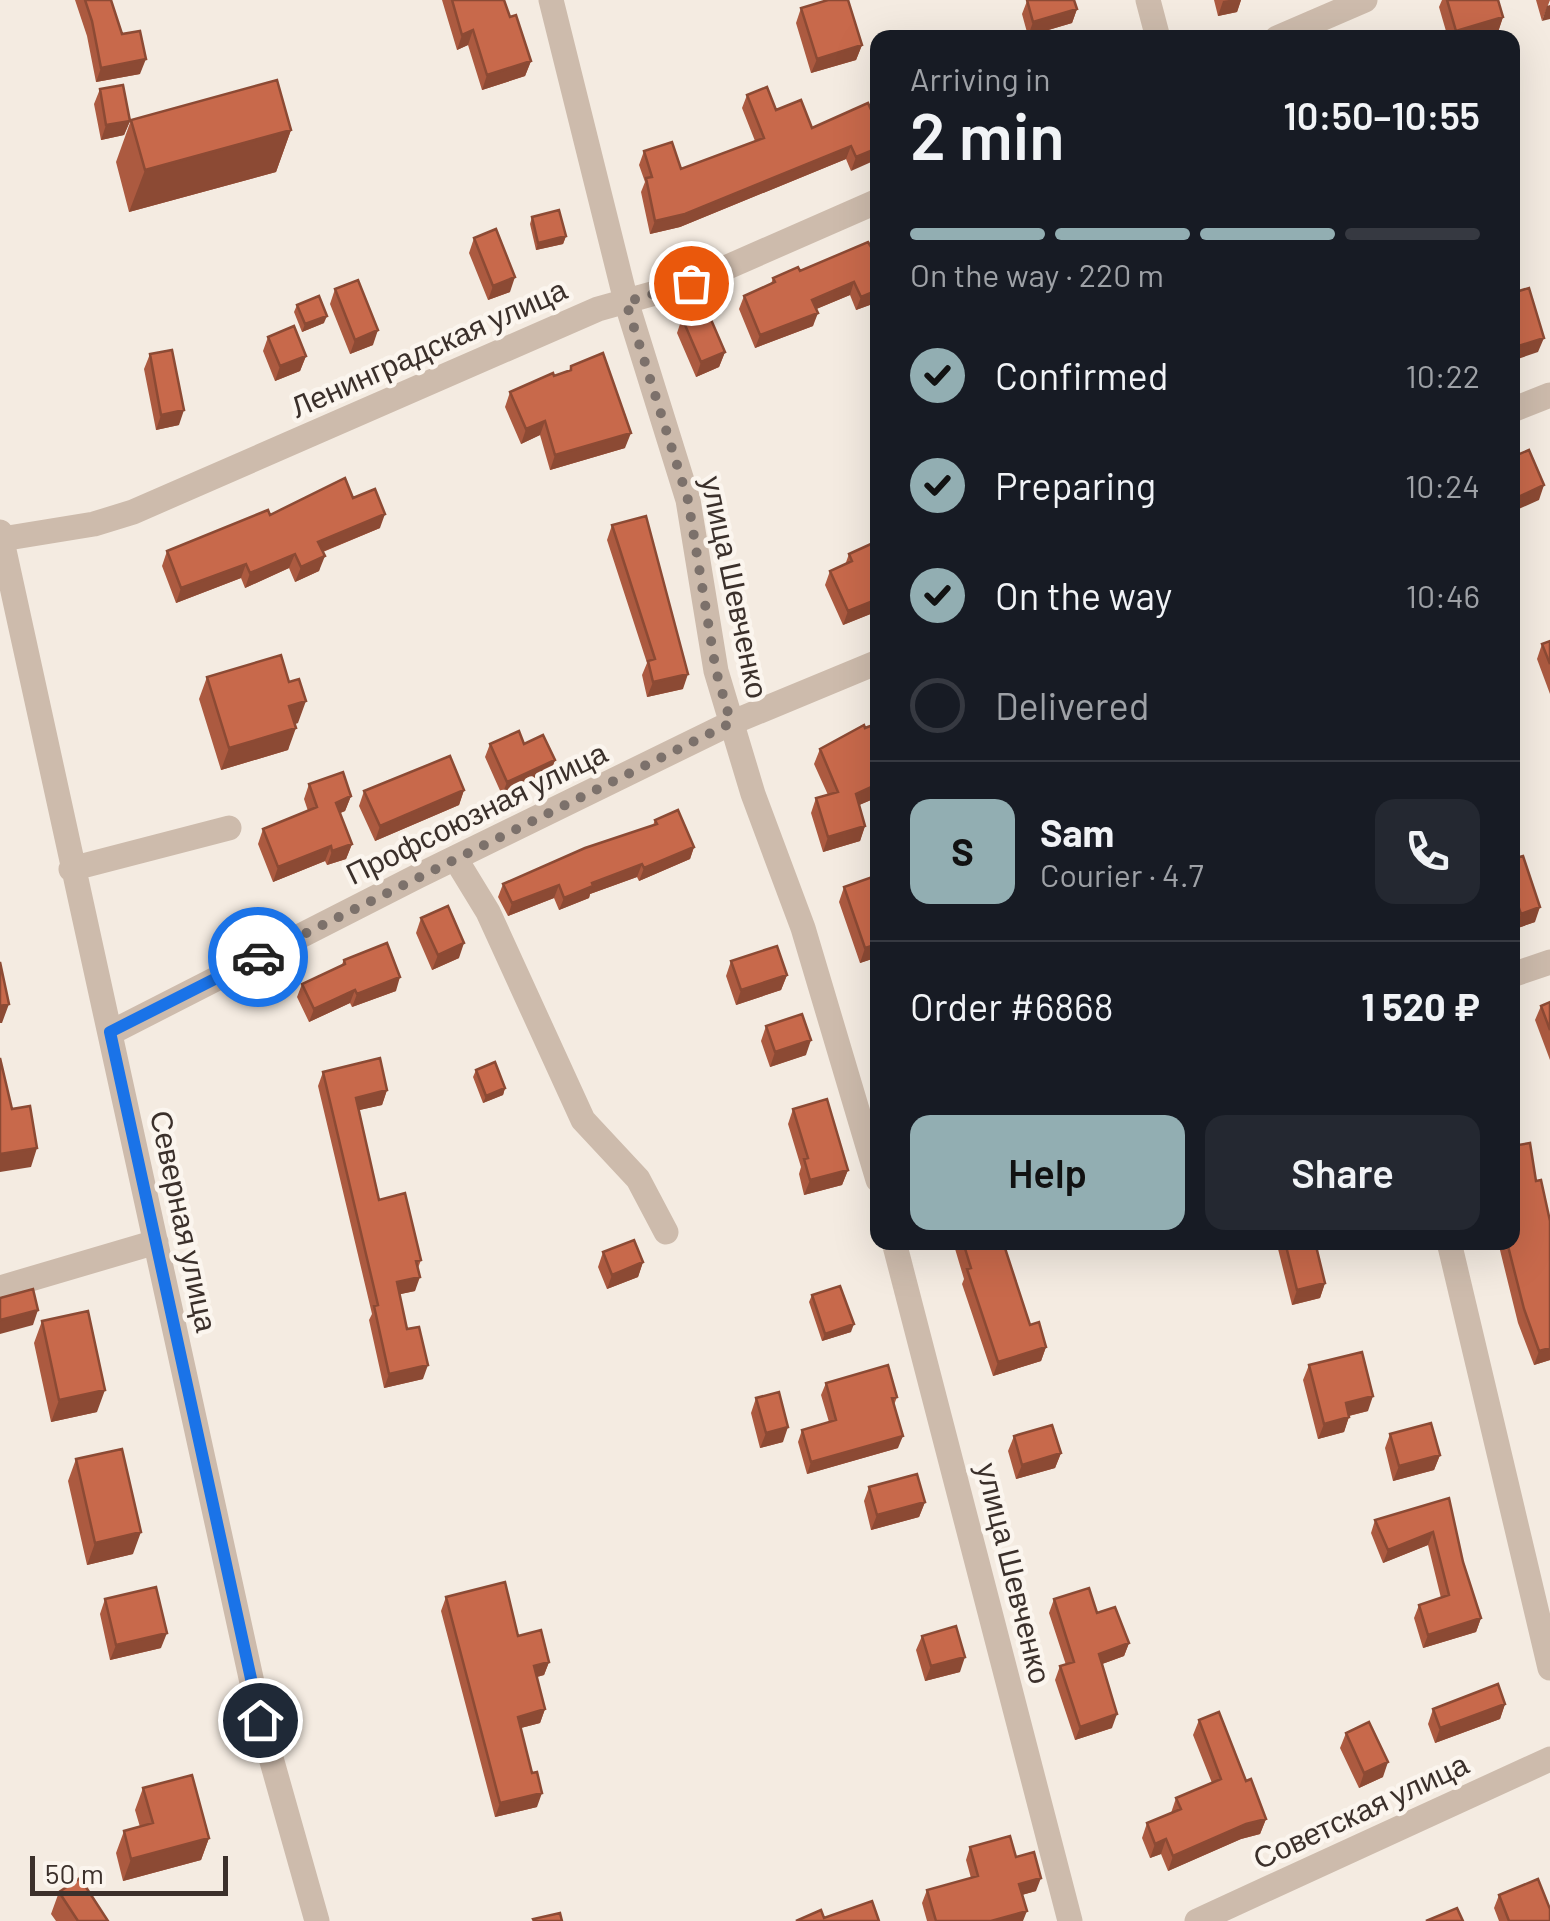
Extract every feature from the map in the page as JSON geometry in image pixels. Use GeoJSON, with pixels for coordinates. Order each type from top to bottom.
{"type":"FeatureCollection","features":[{"type":"Feature","properties":{"kind":"street","name":"улица Шевченко"},"geometry":{"type":"LineString","coordinates":[[551,0],[626,302],[688,500],[716,671],[803,928],[870,1153]]}},
{"type":"Feature","properties":{"kind":"street"},"geometry":{"type":"LineString","coordinates":[[1148,0],[1156,30]]}},
{"type":"Feature","properties":{"kind":"street"},"geometry":{"type":"LineString","coordinates":[[1296,30],[1365,0]]}},
{"type":"Feature","properties":{"kind":"street","name":"Ленинградская улица"},"geometry":{"type":"LineString","coordinates":[[1,536],[94,524],[133,512],[598,309],[691,283],[870,205]]}},
{"type":"Feature","properties":{"kind":"street"},"geometry":{"type":"LineString","coordinates":[[1520,407],[1550,395]]}},
{"type":"Feature","properties":{"kind":"street","name":"Северная улица"},"geometry":{"type":"LineString","coordinates":[[1,536],[260,1720],[317,1921]]}},
{"type":"Feature","properties":{"kind":"street","name":"Профсоюзная улица"},"geometry":{"type":"LineString","coordinates":[[110,1032],[731,723],[870,665]]}},
{"type":"Feature","properties":{"kind":"street"},"geometry":{"type":"LineString","coordinates":[[71,869],[229,828]]}},
{"type":"Feature","properties":{"kind":"street"},"geometry":{"type":"LineString","coordinates":[[455,858],[488,912],[583,1120],[638,1179],[666,1232]]}},
{"type":"Feature","properties":{"kind":"street"},"geometry":{"type":"LineString","coordinates":[[1520,972],[1550,962]]}},
{"type":"Feature","properties":{"kind":"street"},"geometry":{"type":"LineString","coordinates":[[0,1288],[156,1242]]}},
{"type":"Feature","properties":{"kind":"street","name":"улица Шевченко"},"geometry":{"type":"LineString","coordinates":[[896,1250],[1070,1921]]}},
{"type":"Feature","properties":{"kind":"street"},"geometry":{"type":"LineString","coordinates":[[1450,1250],[1550,1668]]}},
{"type":"Feature","properties":{"kind":"street","name":"Советская улица"},"geometry":{"type":"LineString","coordinates":[[1196,1921],[1550,1759]]}},
{"type":"Feature","properties":{"kind":"building"},"geometry":{"type":"Polygon","coordinates":[[[85,0],[111,0],[122,34],[140,31],[146,59],[101,68],[85,0]]]}},
{"type":"Feature","properties":{"kind":"building"},"geometry":{"type":"Polygon","coordinates":[[[452,0],[504,0],[510,17],[516,15],[531,61],[487,75],[473,30],[462,35],[452,0]]]}},
{"type":"Feature","properties":{"kind":"building"},"geometry":{"type":"Polygon","coordinates":[[[828,0],[848,0],[862,45],[817,59],[801,8],[828,0]]]}},
{"type":"Feature","properties":{"kind":"building"},"geometry":{"type":"Polygon","coordinates":[[[1027,0],[1074,0],[1077,9],[1033,22],[1027,0]]]}},
{"type":"Feature","properties":{"kind":"building"},"geometry":{"type":"Polygon","coordinates":[[[1447,0],[1498,0],[1503,17],[1456,30],[1447,0]]]}},
{"type":"Feature","properties":{"kind":"building"},"geometry":{"type":"Polygon","coordinates":[[[277,80],[291,130],[145,170],[131,120],[277,80]]]}},
{"type":"Feature","properties":{"kind":"building"},"geometry":{"type":"Polygon","coordinates":[[[123,85],[130,121],[106,125],[100,89],[123,85]]]}},
{"type":"Feature","properties":{"kind":"building"},"geometry":{"type":"Polygon","coordinates":[[[767,87],[776,110],[801,100],[812,128],[868,103],[870,151],[856,157],[851,146],[685,214],[655,221],[646,178],[652,177],[644,151],[672,142],[681,169],[764,138],[747,95],[767,87]]]}},
{"type":"Feature","properties":{"kind":"building"},"geometry":{"type":"Polygon","coordinates":[[[559,210],[566,236],[538,243],[532,217],[559,210]]]}},
{"type":"Feature","properties":{"kind":"building"},"geometry":{"type":"Polygon","coordinates":[[[496,229],[515,277],[493,286],[474,238],[496,229]]]}},
{"type":"Feature","properties":{"kind":"building"},"geometry":{"type":"Polygon","coordinates":[[[868,242],[870,245],[870,293],[861,297],[854,282],[812,300],[818,313],[760,335],[744,296],[775,282],[773,278],[798,267],[800,271],[868,242]]]}},
{"type":"Feature","properties":{"kind":"building"},"geometry":{"type":"Polygon","coordinates":[[[358,280],[378,330],[355,340],[335,289],[358,280]]]}},
{"type":"Feature","properties":{"kind":"building"},"geometry":{"type":"Polygon","coordinates":[[[1529,288],[1544,338],[1520,346],[1520,291],[1529,288]]]}},
{"type":"Feature","properties":{"kind":"building"},"geometry":{"type":"Polygon","coordinates":[[[319,296],[327,316],[305,324],[297,305],[319,296]]]}},
{"type":"Feature","properties":{"kind":"building"},"geometry":{"type":"Polygon","coordinates":[[[706,308],[725,352],[701,362],[682,318],[706,308]]]}},
{"type":"Feature","properties":{"kind":"building"},"geometry":{"type":"Polygon","coordinates":[[[294,326],[306,356],[280,366],[268,337],[294,326]]]}},
{"type":"Feature","properties":{"kind":"building"},"geometry":{"type":"Polygon","coordinates":[[[172,350],[184,410],[161,415],[150,354],[172,350]]]}},
{"type":"Feature","properties":{"kind":"building"},"geometry":{"type":"Polygon","coordinates":[[[603,353],[631,433],[555,455],[545,421],[526,429],[510,392],[553,373],[554,376],[571,370],[571,366],[603,353]]]}},
{"type":"Feature","properties":{"kind":"building"},"geometry":{"type":"Polygon","coordinates":[[[1529,450],[1544,485],[1520,496],[1520,454],[1529,450]]]}},
{"type":"Feature","properties":{"kind":"building"},"geometry":{"type":"Polygon","coordinates":[[[345,478],[353,498],[375,489],[385,514],[318,542],[325,556],[301,567],[295,554],[250,573],[246,564],[181,588],[167,551],[268,510],[270,515],[345,478]]]}},
{"type":"Feature","properties":{"kind":"building"},"geometry":{"type":"Polygon","coordinates":[[[646,516],[688,674],[653,682],[648,661],[655,659],[612,525],[646,516]]]}},
{"type":"Feature","properties":{"kind":"building"},"geometry":{"type":"Polygon","coordinates":[[[870,544],[870,602],[848,611],[830,571],[852,561],[849,554],[870,544]]]}},
{"type":"Feature","properties":{"kind":"building"},"geometry":{"type":"Polygon","coordinates":[[[1550,641],[1550,664],[1542,644],[1550,641]]]}},
{"type":"Feature","properties":{"kind":"building"},"geometry":{"type":"Polygon","coordinates":[[[281,655],[289,682],[299,679],[306,701],[289,706],[296,728],[229,748],[207,677],[281,655]]]}},
{"type":"Feature","properties":{"kind":"building"},"geometry":{"type":"Polygon","coordinates":[[[864,725],[870,726],[870,788],[856,794],[865,826],[828,837],[816,798],[838,792],[820,749],[864,725]]]}},
{"type":"Feature","properties":{"kind":"building"},"geometry":{"type":"Polygon","coordinates":[[[519,731],[524,744],[543,735],[555,760],[507,782],[490,744],[519,731]]]}},
{"type":"Feature","properties":{"kind":"building"},"geometry":{"type":"Polygon","coordinates":[[[450,756],[464,790],[380,826],[364,791],[450,756]]]}},
{"type":"Feature","properties":{"kind":"building"},"geometry":{"type":"Polygon","coordinates":[[[343,772],[351,796],[336,803],[352,844],[332,851],[331,846],[278,867],[263,829],[317,807],[309,784],[343,772]]]}},
{"type":"Feature","properties":{"kind":"building"},"geometry":{"type":"Polygon","coordinates":[[[678,810],[694,847],[644,868],[642,864],[592,883],[593,886],[564,898],[559,885],[512,903],[503,884],[585,848],[657,824],[655,820],[678,810]]]}},
{"type":"Feature","properties":{"kind":"building"},"geometry":{"type":"Polygon","coordinates":[[[1523,856],[1540,907],[1521,914],[1520,911],[1523,856]]]}},
{"type":"Feature","properties":{"kind":"building"},"geometry":{"type":"Polygon","coordinates":[[[870,878],[870,946],[865,948],[844,887],[870,878]]]}},
{"type":"Feature","properties":{"kind":"building"},"geometry":{"type":"Polygon","coordinates":[[[448,906],[464,943],[438,955],[421,918],[448,906]]]}},
{"type":"Feature","properties":{"kind":"building"},"geometry":{"type":"Polygon","coordinates":[[[387,943],[400,977],[357,994],[355,990],[314,1009],[302,984],[345,964],[344,960],[387,943]]]}},
{"type":"Feature","properties":{"kind":"building"},"geometry":{"type":"Polygon","coordinates":[[[777,946],[787,975],[741,990],[731,961],[777,946]]]}},
{"type":"Feature","properties":{"kind":"building"},"geometry":{"type":"Polygon","coordinates":[[[0,962],[9,1004],[0,1006],[0,962]]]}},
{"type":"Feature","properties":{"kind":"building"},"geometry":{"type":"Polygon","coordinates":[[[1550,1002],[1550,1030],[1541,1006],[1550,1002]]]}},
{"type":"Feature","properties":{"kind":"building"},"geometry":{"type":"Polygon","coordinates":[[[802,1014],[811,1040],[775,1052],[766,1026],[802,1014]]]}},
{"type":"Feature","properties":{"kind":"building"},"geometry":{"type":"Polygon","coordinates":[[[0,1058],[12,1109],[30,1106],[37,1148],[0,1154],[0,1058]]]}},
{"type":"Feature","properties":{"kind":"building"},"geometry":{"type":"Polygon","coordinates":[[[380,1058],[387,1090],[356,1098],[379,1200],[405,1193],[421,1260],[416,1261],[420,1277],[397,1282],[407,1329],[419,1327],[428,1365],[389,1374],[374,1306],[378,1305],[323,1072],[380,1058]]]}},
{"type":"Feature","properties":{"kind":"building"},"geometry":{"type":"Polygon","coordinates":[[[495,1062],[505,1088],[486,1096],[476,1070],[495,1062]]]}},
{"type":"Feature","properties":{"kind":"building"},"geometry":{"type":"Polygon","coordinates":[[[827,1099],[848,1170],[810,1180],[804,1159],[808,1158],[793,1109],[827,1099]]]}},
{"type":"Feature","properties":{"kind":"building"},"geometry":{"type":"Polygon","coordinates":[[[1530,1143],[1536,1181],[1541,1180],[1550,1221],[1550,1348],[1539,1351],[1509,1250],[1520,1250],[1520,1145],[1530,1143]]]}},
{"type":"Feature","properties":{"kind":"building"},"geometry":{"type":"Polygon","coordinates":[[[634,1240],[643,1262],[612,1275],[603,1252],[634,1240]]]}},
{"type":"Feature","properties":{"kind":"building"},"geometry":{"type":"Polygon","coordinates":[[[965,1250],[1006,1250],[1030,1325],[1039,1322],[1046,1347],[998,1362],[967,1269],[971,1268],[965,1250]]]}},
{"type":"Feature","properties":{"kind":"building"},"geometry":{"type":"Polygon","coordinates":[[[1287,1250],[1317,1250],[1325,1283],[1297,1290],[1287,1250]]]}},
{"type":"Feature","properties":{"kind":"building"},"geometry":{"type":"Polygon","coordinates":[[[840,1286],[854,1324],[825,1334],[812,1295],[840,1286]]]}},
{"type":"Feature","properties":{"kind":"building"},"geometry":{"type":"Polygon","coordinates":[[[33,1289],[38,1310],[0,1320],[0,1298],[33,1289]]]}},
{"type":"Feature","properties":{"kind":"building"},"geometry":{"type":"Polygon","coordinates":[[[88,1311],[105,1390],[59,1400],[42,1321],[88,1311]]]}},
{"type":"Feature","properties":{"kind":"building"},"geometry":{"type":"Polygon","coordinates":[[[1362,1352],[1373,1396],[1346,1403],[1349,1417],[1324,1424],[1309,1365],[1362,1352]]]}},
{"type":"Feature","properties":{"kind":"building"},"geometry":{"type":"Polygon","coordinates":[[[888,1365],[903,1436],[811,1462],[802,1430],[836,1420],[826,1383],[888,1365]]]}},
{"type":"Feature","properties":{"kind":"building"},"geometry":{"type":"Polygon","coordinates":[[[779,1392],[788,1427],[766,1433],[756,1398],[779,1392]]]}},
{"type":"Feature","properties":{"kind":"building"},"geometry":{"type":"Polygon","coordinates":[[[1431,1423],[1440,1455],[1399,1466],[1390,1434],[1431,1423]]]}},
{"type":"Feature","properties":{"kind":"building"},"geometry":{"type":"Polygon","coordinates":[[[1052,1425],[1061,1453],[1022,1465],[1014,1436],[1052,1425]]]}},
{"type":"Feature","properties":{"kind":"building"},"geometry":{"type":"Polygon","coordinates":[[[122,1449],[141,1532],[95,1543],[76,1459],[122,1449]]]}},
{"type":"Feature","properties":{"kind":"building"},"geometry":{"type":"Polygon","coordinates":[[[917,1474],[925,1502],[877,1515],[869,1487],[917,1474]]]}},
{"type":"Feature","properties":{"kind":"building"},"geometry":{"type":"Polygon","coordinates":[[[1449,1498],[1481,1618],[1428,1635],[1419,1605],[1449,1595],[1433,1532],[1388,1550],[1375,1520],[1449,1498]]]}},
{"type":"Feature","properties":{"kind":"building"},"geometry":{"type":"Polygon","coordinates":[[[505,1582],[518,1636],[541,1630],[549,1662],[534,1666],[545,1709],[518,1717],[532,1773],[537,1772],[542,1793],[500,1803],[446,1597],[505,1582]]]}},
{"type":"Feature","properties":{"kind":"building"},"geometry":{"type":"Polygon","coordinates":[[[156,1587],[167,1633],[116,1645],[105,1599],[156,1587]]]}},
{"type":"Feature","properties":{"kind":"building"},"geometry":{"type":"Polygon","coordinates":[[[1089,1588],[1097,1613],[1115,1607],[1129,1643],[1099,1654],[1117,1714],[1080,1727],[1060,1666],[1074,1662],[1054,1599],[1089,1588]]]}},
{"type":"Feature","properties":{"kind":"building"},"geometry":{"type":"Polygon","coordinates":[[[956,1626],[965,1657],[931,1666],[922,1636],[956,1626]]]}},
{"type":"Feature","properties":{"kind":"building"},"geometry":{"type":"Polygon","coordinates":[[[1498,1684],[1505,1704],[1440,1728],[1433,1709],[1498,1684]]]}},
{"type":"Feature","properties":{"kind":"building"},"geometry":{"type":"Polygon","coordinates":[[[1219,1712],[1246,1781],[1251,1779],[1266,1819],[1173,1856],[1166,1839],[1155,1844],[1147,1823],[1181,1809],[1176,1798],[1221,1779],[1199,1720],[1219,1712]]]}},
{"type":"Feature","properties":{"kind":"building"},"geometry":{"type":"Polygon","coordinates":[[[1369,1722],[1388,1762],[1364,1773],[1346,1733],[1369,1722]]]}},
{"type":"Feature","properties":{"kind":"building"},"geometry":{"type":"Polygon","coordinates":[[[192,1775],[209,1838],[131,1859],[124,1831],[153,1823],[143,1788],[192,1775]]]}},
{"type":"Feature","properties":{"kind":"building"},"geometry":{"type":"Polygon","coordinates":[[[1010,1836],[1016,1857],[1034,1852],[1041,1878],[1019,1884],[1027,1911],[991,1921],[936,1921],[927,1890],[978,1876],[970,1847],[1010,1836]]]}},
{"type":"Feature","properties":{"kind":"building"},"geometry":{"type":"Polygon","coordinates":[[[80,1878],[108,1921],[78,1921],[59,1892],[80,1878]]]}},
{"type":"Feature","properties":{"kind":"building"},"geometry":{"type":"Polygon","coordinates":[[[1538,1879],[1550,1909],[1550,1921],[1509,1921],[1499,1895],[1538,1879]]]}},
{"type":"Feature","properties":{"kind":"building"},"geometry":{"type":"Polygon","coordinates":[[[872,1901],[879,1921],[796,1921],[821,1910],[824,1918],[872,1901]]]}},
{"type":"Feature","properties":{"kind":"building"},"geometry":{"type":"Polygon","coordinates":[[[1457,1908],[1463,1921],[1426,1921],[1457,1908]]]}},
{"type":"Feature","properties":{"kind":"building"},"geometry":{"type":"Polygon","coordinates":[[[560,1913],[562,1921],[533,1919],[560,1913]]]}},
{"type":"Feature","properties":{"kind":"way so far"},"geometry":{"type":"LineString","coordinates":[[258,957],[731,723],[716,671],[688,500],[626,302],[691,283]]}},
{"type":"Feature","properties":{"kind":"route"},"geometry":{"type":"LineString","coordinates":[[258,957],[110,1032],[260,1720]]}}]}
